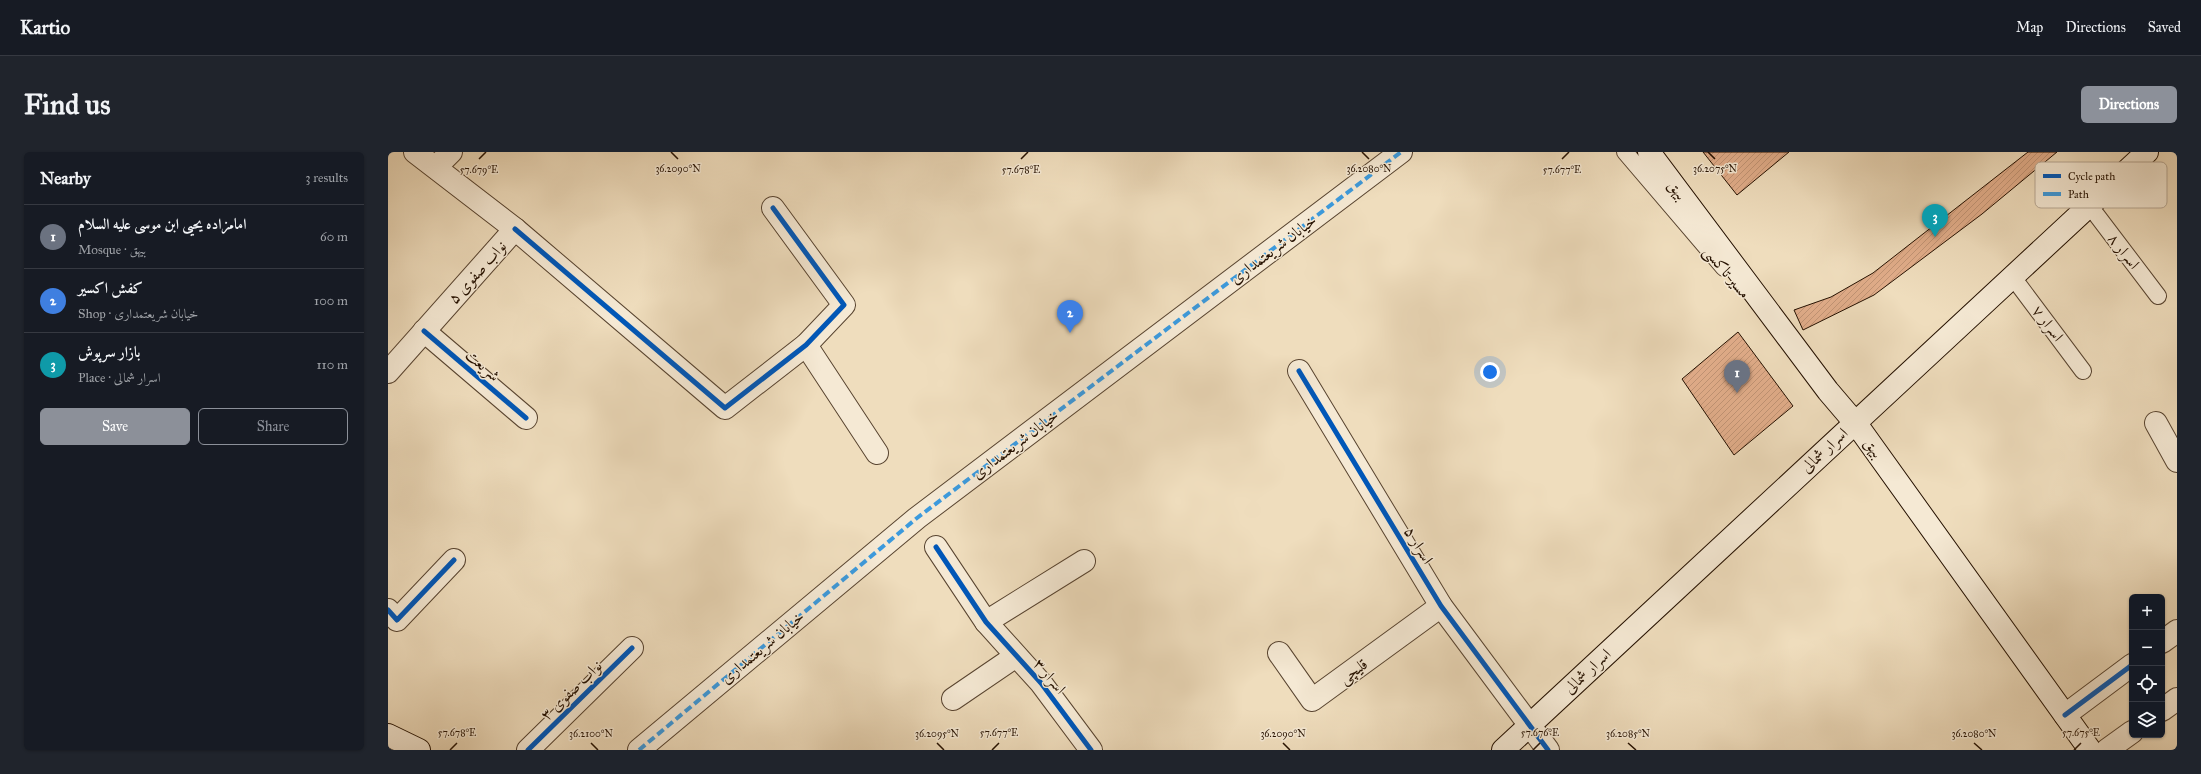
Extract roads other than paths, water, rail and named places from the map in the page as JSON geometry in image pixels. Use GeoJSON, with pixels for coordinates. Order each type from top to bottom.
{"type":"FeatureCollection","features":[{"type":"Feature","properties":{"kind":"street","name":"نواب صفوی ۵"},"geometry":{"type":"LineString","coordinates":[[388,372],[515,229],[415,152]]}},
{"type":"Feature","properties":{"kind":"street"},"geometry":{"type":"LineString","coordinates":[[436,167],[451,152]]}},
{"type":"Feature","properties":{"kind":"street","name":"خیابان شریعتمداری"},"geometry":{"type":"LineString","coordinates":[[639,750],[917,518],[1401,152]]}},
{"type":"Feature","properties":{"kind":"street","name":"بیهق"},"geometry":{"type":"LineString","coordinates":[[1649,152],[1828,391],[1854,422],[2090,750]]}},
{"type":"Feature","properties":{"kind":"street","name":"اسرار شمالی"},"geometry":{"type":"LineString","coordinates":[[2136,162],[2147,152]]}},
{"type":"Feature","properties":{"kind":"street"},"geometry":{"type":"LineString","coordinates":[[515,229],[725,408],[806,345],[844,305],[773,208]]}},
{"type":"Feature","properties":{"kind":"street","name":"اسرار شمالی"},"geometry":{"type":"LineString","coordinates":[[1503,750],[1854,422],[2087,208]]}},
{"type":"Feature","properties":{"kind":"street","name":"شریعت"},"geometry":{"type":"LineString","coordinates":[[424,331],[526,418]]}},
{"type":"Feature","properties":{"kind":"street"},"geometry":{"type":"LineString","coordinates":[[806,345],[877,453]]}},
{"type":"Feature","properties":{"kind":"street","name":"اسرار ۵"},"geometry":{"type":"LineString","coordinates":[[1299,371],[1441,606],[1548,750]]}},
{"type":"Feature","properties":{"kind":"street"},"geometry":{"type":"LineString","coordinates":[[2156,423],[2177,461]]}},
{"type":"Feature","properties":{"kind":"street","name":"اسرار ۳"},"geometry":{"type":"LineString","coordinates":[[936,548],[986,622],[1041,683],[1090,750]]}},
{"type":"Feature","properties":{"kind":"street"},"geometry":{"type":"LineString","coordinates":[[388,610],[397,620],[454,560]]}},
{"type":"Feature","properties":{"kind":"street"},"geometry":{"type":"LineString","coordinates":[[986,622],[1084,561]]}},
{"type":"Feature","properties":{"kind":"street","name":"قلیچی"},"geometry":{"type":"LineString","coordinates":[[1279,653],[1312,700],[1441,606]]}},
{"type":"Feature","properties":{"kind":"street"},"geometry":{"type":"LineString","coordinates":[[2165,640],[2177,631]]}},
{"type":"Feature","properties":{"kind":"street","name":"نواب صفوی ۳"},"geometry":{"type":"LineString","coordinates":[[528,750],[632,648]]}},
{"type":"Feature","properties":{"kind":"street"},"geometry":{"type":"LineString","coordinates":[[953,699],[1016,656]]}},
{"type":"Feature","properties":{"kind":"street"},"geometry":{"type":"LineString","coordinates":[[2065,715],[2131,666]]}},
{"type":"Feature","properties":{"kind":"street"},"geometry":{"type":"LineString","coordinates":[[2165,708],[2177,700]]}},
{"type":"Feature","properties":{"kind":"street"},"geometry":{"type":"LineString","coordinates":[[2107,750],[2129,734]]}},
{"type":"Feature","properties":{"kind":"street"},"geometry":{"type":"LineString","coordinates":[[388,735],[420,750]]}},
{"type":"Feature","properties":{"kind":"lane","name":"مسیر تاکسی"},"geometry":{"type":"LineString","coordinates":[[1626,152],[1828,391]]}},
{"type":"Feature","properties":{"kind":"lane","name":"اسرار ۸"},"geometry":{"type":"LineString","coordinates":[[2091,208],[2158,296]]}},
{"type":"Feature","properties":{"kind":"lane","name":"اسرار ۷"},"geometry":{"type":"LineString","coordinates":[[2012,276],[2083,371]]}},
{"type":"Feature","properties":{"kind":"place","name":"بازار سرپوش"},"geometry":{"type":"Point","coordinates":[1935,237]}},
{"type":"Feature","properties":{"kind":"place","name":"کفش اکسیر"},"geometry":{"type":"Point","coordinates":[1070,333]}},
{"type":"Feature","properties":{"kind":"place","name":"امامزاده یحیی ابن موسی علیه السلام"},"geometry":{"type":"Point","coordinates":[1737,393]}}]}
